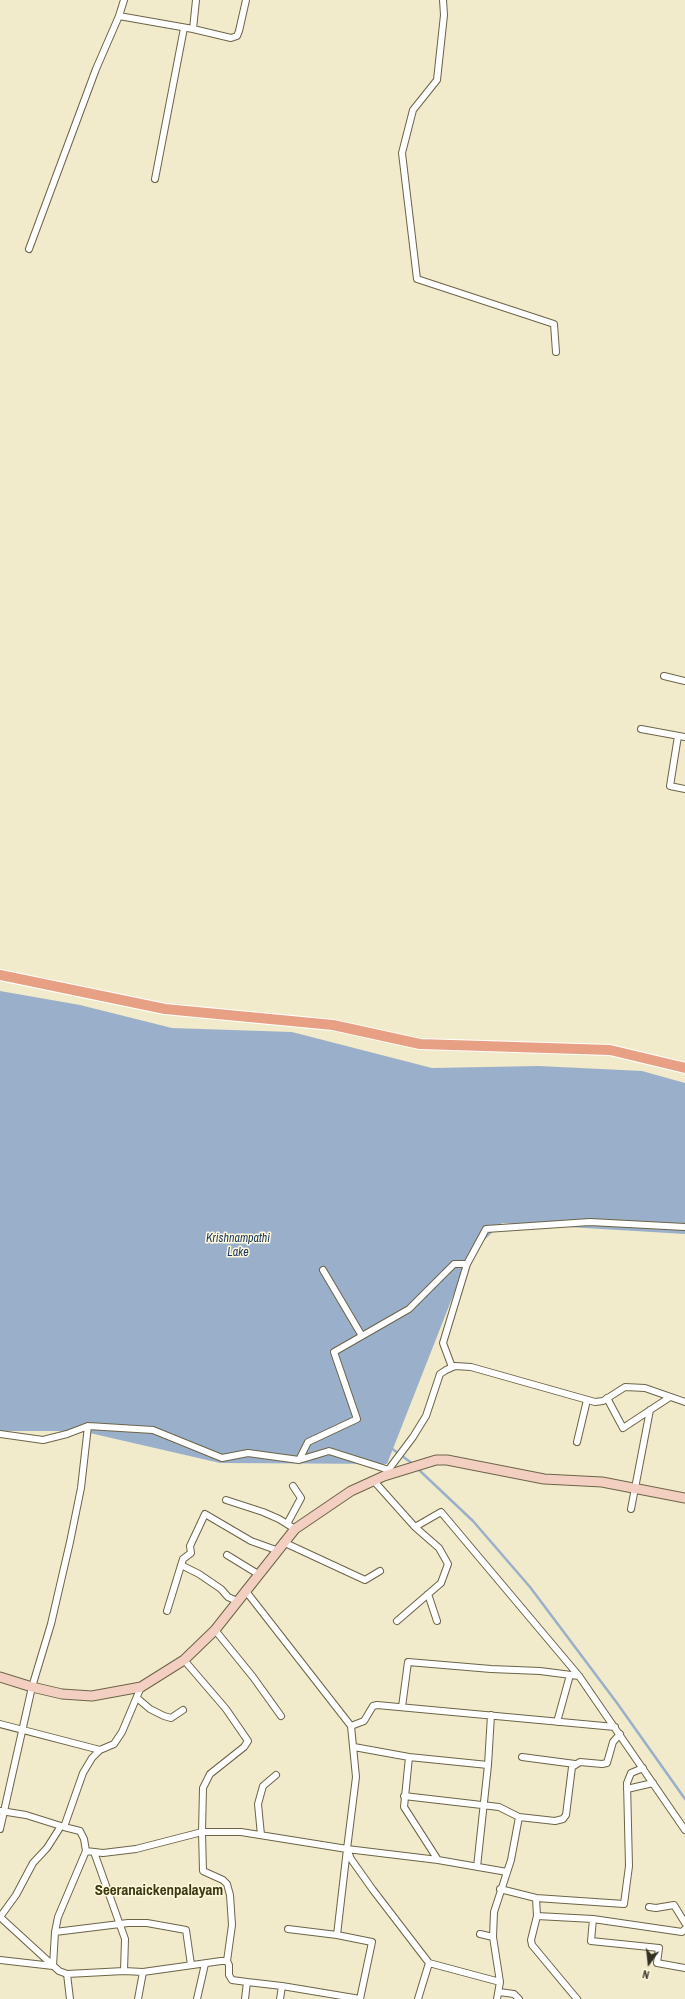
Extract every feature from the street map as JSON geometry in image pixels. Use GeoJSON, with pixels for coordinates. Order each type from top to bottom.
{"type":"FeatureCollection","features":[{"type":"Feature","properties":{"kind":"main road"},"geometry":{"type":"LineString","coordinates":[[0,975],[165,1009],[333,1025],[420,1044],[610,1050],[685,1068]]}},
{"type":"Feature","properties":{"kind":"street"},"geometry":{"type":"LineString","coordinates":[[29,249],[96,69],[119,16],[124,0]]}},
{"type":"Feature","properties":{"kind":"street"},"geometry":{"type":"LineString","coordinates":[[193,29],[196,0]]}},
{"type":"Feature","properties":{"kind":"street"},"geometry":{"type":"LineString","coordinates":[[119,16],[235,38],[239,31],[246,0]]}},
{"type":"Feature","properties":{"kind":"street"},"geometry":{"type":"LineString","coordinates":[[442,0],[444,15],[437,80],[413,110],[402,153],[417,279],[554,324],[556,352]]}},
{"type":"Feature","properties":{"kind":"street"},"geometry":{"type":"LineString","coordinates":[[155,179],[184,28]]}},
{"type":"Feature","properties":{"kind":"street"},"geometry":{"type":"LineString","coordinates":[[664,676],[685,681]]}},
{"type":"Feature","properties":{"kind":"street"},"geometry":{"type":"LineString","coordinates":[[641,729],[682,736],[670,786],[685,789]]}},
{"type":"Feature","properties":{"kind":"street"},"geometry":{"type":"LineString","coordinates":[[452,1368],[443,1343],[466,1264],[486,1229],[590,1222],[685,1226]]}},
{"type":"Feature","properties":{"kind":"street"},"geometry":{"type":"LineString","coordinates":[[299,1460],[308,1442],[357,1419],[334,1352],[409,1309],[454,1264],[466,1264]]}},
{"type":"Feature","properties":{"kind":"street"},"geometry":{"type":"LineString","coordinates":[[323,1270],[362,1336]]}},
{"type":"Feature","properties":{"kind":"street"},"geometry":{"type":"LineString","coordinates":[[291,1526],[388,1470],[413,1437],[426,1416],[440,1374],[452,1368],[471,1367],[595,1402],[607,1398],[625,1387],[645,1388],[685,1402]]}},
{"type":"Feature","properties":{"kind":"street"},"geometry":{"type":"LineString","coordinates":[[607,1398],[623,1428],[670,1397]]}},
{"type":"Feature","properties":{"kind":"street"},"geometry":{"type":"LineString","coordinates":[[577,1442],[587,1400]]}},
{"type":"Feature","properties":{"kind":"street"},"geometry":{"type":"LineString","coordinates":[[631,1509],[650,1410]]}},
{"type":"Feature","properties":{"kind":"street"},"geometry":{"type":"LineString","coordinates":[[0,1829],[2,1811],[24,1729],[32,1688],[51,1624],[70,1542],[81,1488],[88,1426]]}},
{"type":"Feature","properties":{"kind":"street"},"geometry":{"type":"LineString","coordinates":[[0,1434],[43,1440],[67,1434],[88,1426],[153,1430],[222,1458],[248,1454],[299,1460],[330,1451],[388,1470],[401,1470],[436,1460],[447,1460],[544,1479],[602,1482],[685,1498]]}},
{"type":"Feature","properties":{"kind":"street"},"geometry":{"type":"LineString","coordinates":[[373,1480],[415,1527],[439,1548],[448,1564],[441,1583],[397,1621]]}},
{"type":"Feature","properties":{"kind":"street"},"geometry":{"type":"LineString","coordinates":[[0,1677],[32,1688],[62,1694],[92,1696],[141,1687],[184,1660],[215,1630],[283,1542],[291,1526],[301,1498],[293,1486]]}},
{"type":"Feature","properties":{"kind":"street"},"geometry":{"type":"LineString","coordinates":[[226,1500],[263,1512],[291,1526]]}},
{"type":"Feature","properties":{"kind":"street"},"geometry":{"type":"LineString","coordinates":[[415,1527],[441,1512],[579,1676],[644,1768],[685,1830]]}},
{"type":"Feature","properties":{"kind":"street"},"geometry":{"type":"LineString","coordinates":[[166,1611],[183,1559],[190,1553],[190,1546],[205,1514],[251,1540],[276,1550]]}},
{"type":"Feature","properties":{"kind":"street"},"geometry":{"type":"LineString","coordinates":[[283,1542],[365,1580],[380,1571]]}},
{"type":"Feature","properties":{"kind":"street"},"geometry":{"type":"LineString","coordinates":[[228,1555],[258,1574]]}},
{"type":"Feature","properties":{"kind":"street"},"geometry":{"type":"LineString","coordinates":[[181,1565],[199,1574],[228,1597],[237,1601]]}},
{"type":"Feature","properties":{"kind":"street"},"geometry":{"type":"LineString","coordinates":[[245,1590],[351,1726],[356,1777],[337,1935]]}},
{"type":"Feature","properties":{"kind":"street"},"geometry":{"type":"LineString","coordinates":[[428,1594],[437,1621]]}},
{"type":"Feature","properties":{"kind":"street"},"geometry":{"type":"LineString","coordinates":[[215,1630],[253,1677],[281,1716]]}},
{"type":"Feature","properties":{"kind":"street"},"geometry":{"type":"LineString","coordinates":[[184,1660],[226,1710],[248,1741],[244,1747],[210,1774],[203,1788],[203,1871],[223,1880],[227,1884],[230,1895],[232,1925],[227,1961],[229,1965],[229,1975],[232,1980],[282,1986],[360,1999],[372,1942],[337,1935],[288,1929]]}},
{"type":"Feature","properties":{"kind":"street"},"geometry":{"type":"LineString","coordinates":[[402,1707],[408,1662],[491,1670],[540,1671],[579,1676]]}},
{"type":"Feature","properties":{"kind":"street"},"geometry":{"type":"LineString","coordinates":[[557,1722],[570,1675]]}},
{"type":"Feature","properties":{"kind":"street"},"geometry":{"type":"LineString","coordinates":[[141,1687],[122,1732],[114,1744],[100,1750],[92,1758],[83,1773],[63,1826],[47,1848],[33,1863],[16,1895],[0,1917],[59,1972],[67,1974],[124,1971],[143,1972],[227,1961]]}},
{"type":"Feature","properties":{"kind":"street"},"geometry":{"type":"LineString","coordinates":[[137,1698],[150,1709],[171,1718],[183,1710]]}},
{"type":"Feature","properties":{"kind":"street"},"geometry":{"type":"LineString","coordinates":[[351,1726],[364,1721],[373,1706],[402,1707],[615,1727]]}},
{"type":"Feature","properties":{"kind":"street"},"geometry":{"type":"LineString","coordinates":[[477,1867],[488,1765],[490,1715]]}},
{"type":"Feature","properties":{"kind":"street"},"geometry":{"type":"LineString","coordinates":[[0,1724],[24,1729],[100,1750]]}},
{"type":"Feature","properties":{"kind":"street"},"geometry":{"type":"LineString","coordinates":[[522,1757],[576,1764],[607,1763],[613,1742],[620,1734]]}},
{"type":"Feature","properties":{"kind":"street"},"geometry":{"type":"LineString","coordinates":[[354,1747],[409,1758],[488,1765]]}},
{"type":"Feature","properties":{"kind":"street"},"geometry":{"type":"LineString","coordinates":[[409,1758],[404,1807],[438,1860]]}},
{"type":"Feature","properties":{"kind":"street"},"geometry":{"type":"LineString","coordinates":[[404,1796],[499,1807],[519,1817],[554,1821],[563,1819],[566,1814],[570,1774],[572,1767],[576,1764]]}},
{"type":"Feature","properties":{"kind":"street"},"geometry":{"type":"LineString","coordinates":[[500,1889],[536,1898],[624,1904],[629,1866],[627,1783],[631,1773],[644,1768]]}},
{"type":"Feature","properties":{"kind":"street"},"geometry":{"type":"LineString","coordinates":[[261,1835],[258,1804],[263,1786],[276,1775]]}},
{"type":"Feature","properties":{"kind":"street"},"geometry":{"type":"LineString","coordinates":[[627,1789],[653,1783]]}},
{"type":"Feature","properties":{"kind":"street"},"geometry":{"type":"LineString","coordinates":[[2,1811],[26,1815],[80,1831],[84,1839],[86,1851],[58,1917],[55,1932],[53,1966]]}},
{"type":"Feature","properties":{"kind":"street"},"geometry":{"type":"LineString","coordinates":[[497,1999],[500,1982],[493,1937],[494,1912],[500,1889],[511,1860],[519,1817]]}},
{"type":"Feature","properties":{"kind":"street"},"geometry":{"type":"LineString","coordinates":[[86,1851],[103,1853],[136,1849],[202,1832],[241,1832],[347,1849],[438,1860],[506,1872]]}},
{"type":"Feature","properties":{"kind":"street"},"geometry":{"type":"LineString","coordinates":[[347,1849],[351,1859],[429,1963],[500,1982]]}},
{"type":"Feature","properties":{"kind":"street"},"geometry":{"type":"LineString","coordinates":[[94,1852],[125,1939],[124,1971]]}},
{"type":"Feature","properties":{"kind":"street"},"geometry":{"type":"LineString","coordinates":[[536,1898],[537,1916],[531,1940],[532,1945],[577,1999]]}},
{"type":"Feature","properties":{"kind":"street"},"geometry":{"type":"LineString","coordinates":[[649,1907],[656,1908],[674,1905],[685,1923]]}},
{"type":"Feature","properties":{"kind":"street"},"geometry":{"type":"LineString","coordinates":[[537,1916],[593,1919],[682,1932],[685,1929]]}},
{"type":"Feature","properties":{"kind":"street"},"geometry":{"type":"LineString","coordinates":[[593,1919],[591,1941],[659,1948],[657,1963],[685,1968]]}},
{"type":"Feature","properties":{"kind":"street"},"geometry":{"type":"LineString","coordinates":[[55,1932],[147,1923],[186,1930],[190,1965]]}},
{"type":"Feature","properties":{"kind":"street"},"geometry":{"type":"LineString","coordinates":[[480,1934],[493,1937]]}},
{"type":"Feature","properties":{"kind":"street"},"geometry":{"type":"LineString","coordinates":[[0,1960],[53,1966]]}},
{"type":"Feature","properties":{"kind":"street"},"geometry":{"type":"LineString","coordinates":[[418,1999],[429,1963]]}},
{"type":"Feature","properties":{"kind":"street"},"geometry":{"type":"LineString","coordinates":[[197,1999],[205,1964]]}},
{"type":"Feature","properties":{"kind":"street"},"geometry":{"type":"LineString","coordinates":[[138,1999],[143,1972]]}},
{"type":"Feature","properties":{"kind":"street"},"geometry":{"type":"LineString","coordinates":[[67,1974],[70,1999]]}},
{"type":"Feature","properties":{"kind":"street"},"geometry":{"type":"LineString","coordinates":[[245,1999],[246,1982]]}},
{"type":"Feature","properties":{"kind":"street"},"geometry":{"type":"LineString","coordinates":[[280,1999],[282,1986]]}},
{"type":"Feature","properties":{"kind":"street"},"geometry":{"type":"LineString","coordinates":[[499,1992],[514,1994],[519,1999]]}},
{"type":"Feature","properties":{"kind":"water","name":"Krishnampathi Lake"},"geometry":{"type":"Polygon","coordinates":[[[0,991],[80,1005],[172,1028],[292,1032],[432,1068],[539,1066],[642,1071],[685,1083],[685,1234],[502,1223],[469,1255],[387,1464],[220,1463],[81,1431],[0,1431],[0,991]]]}},
{"type":"Feature","properties":{"kind":"waterway"},"geometry":{"type":"LineString","coordinates":[[391,1448],[413,1464]]}},
{"type":"Feature","properties":{"kind":"waterway"},"geometry":{"type":"LineString","coordinates":[[418,1469],[473,1521],[530,1587],[617,1703],[685,1799]]}},
{"type":"Feature","properties":{"kind":"district","name":"Seeranaickenpalayam"},"geometry":{"type":"Point","coordinates":[159,1891]}}]}
